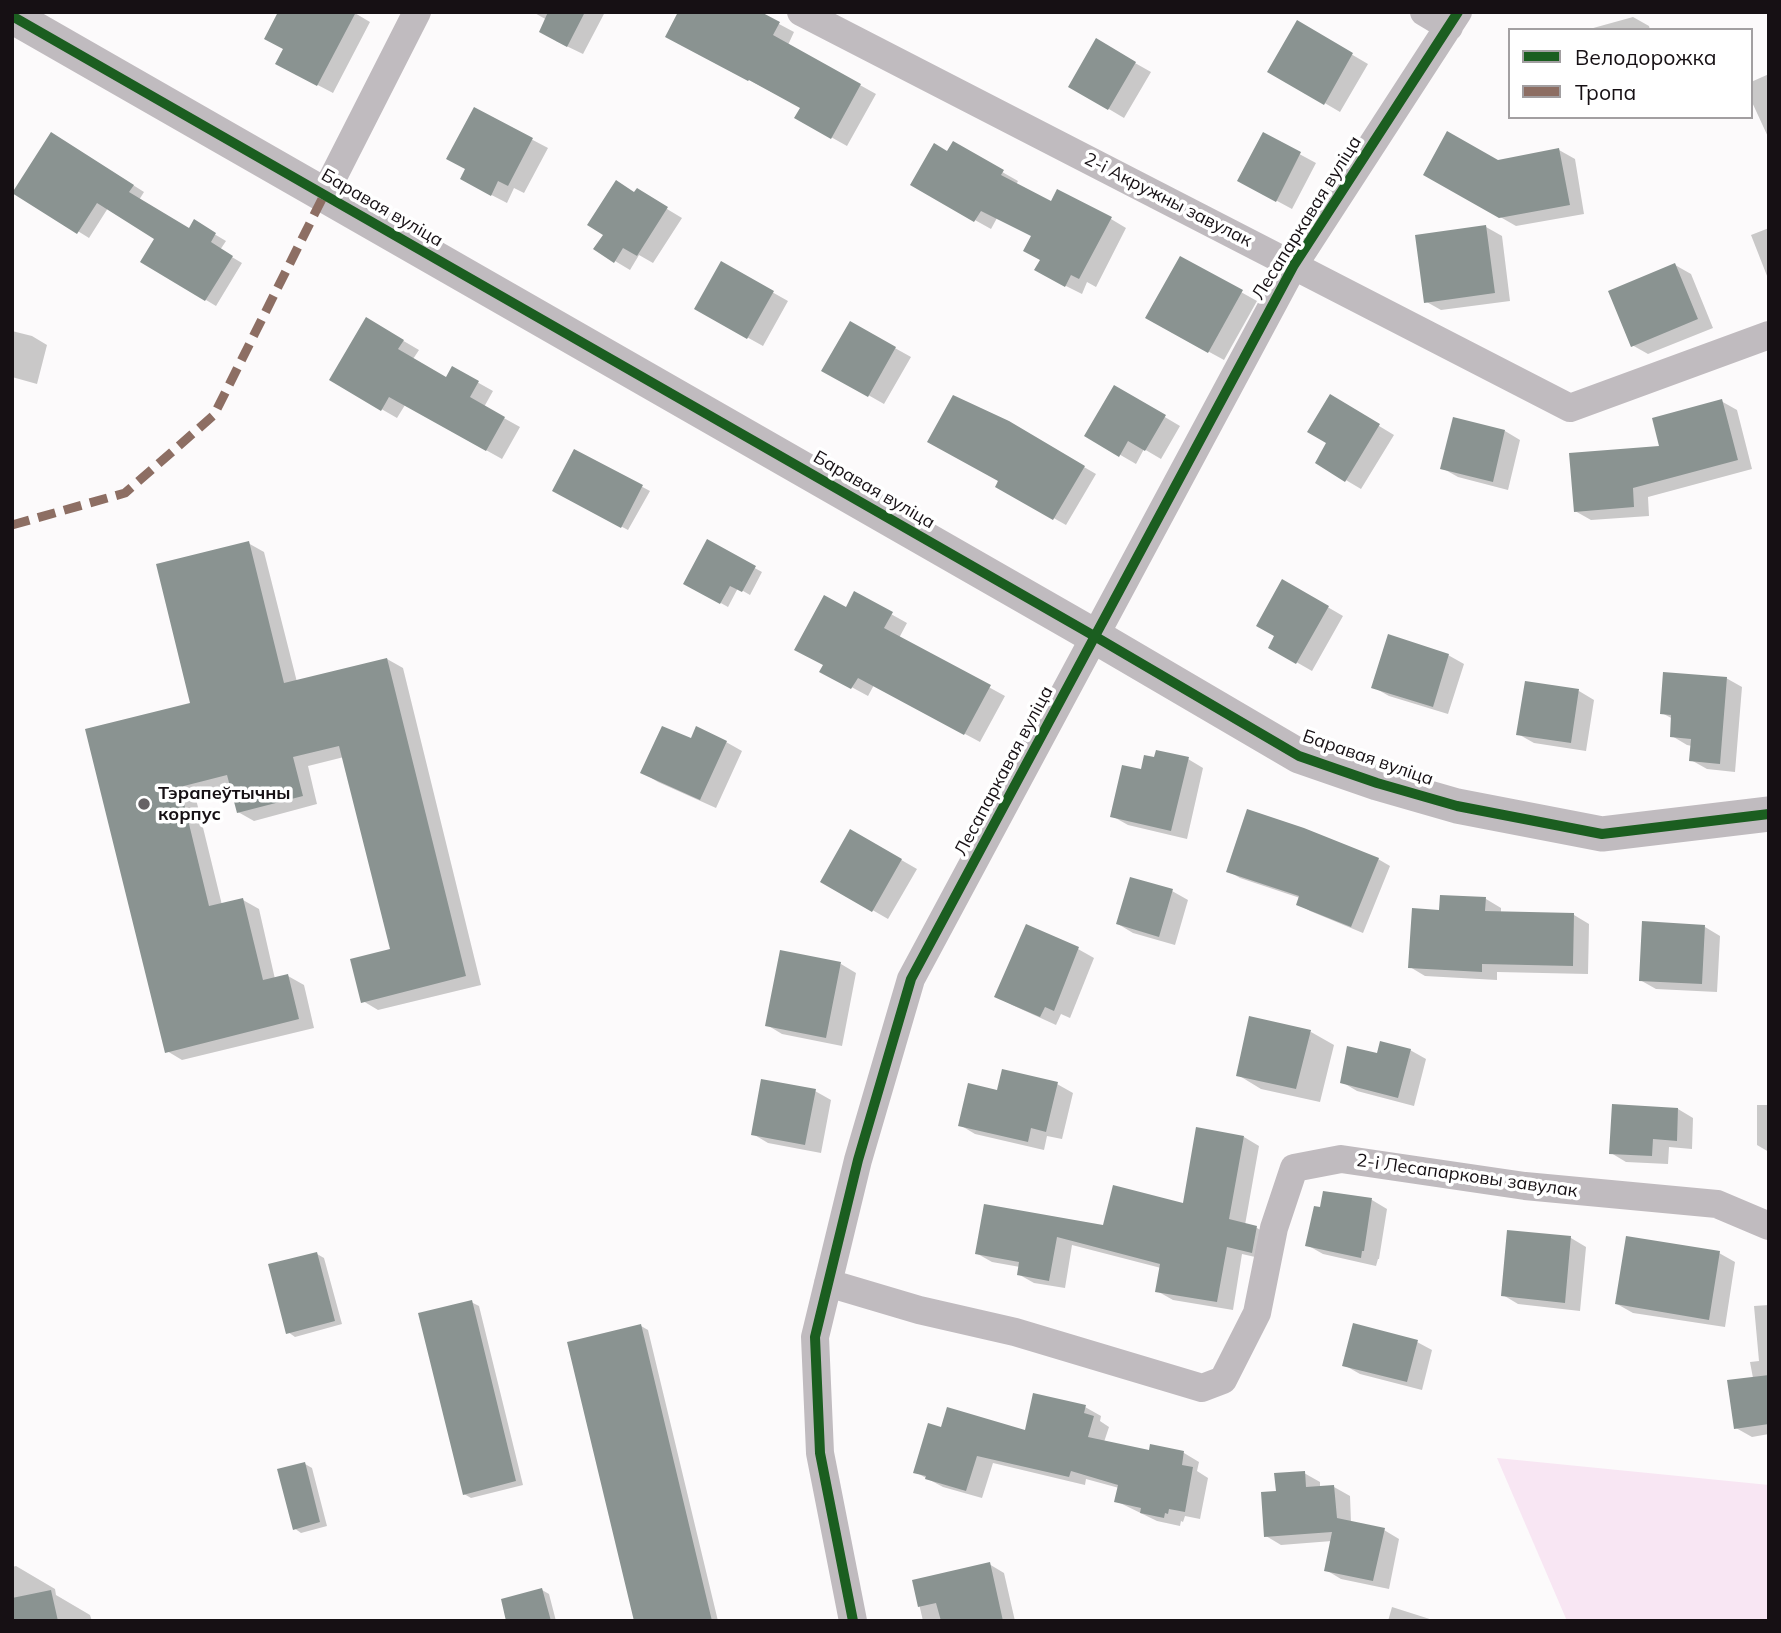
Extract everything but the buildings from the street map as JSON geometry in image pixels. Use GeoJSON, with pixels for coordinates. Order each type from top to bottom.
{"type":"FeatureCollection","features":[{"type":"Feature","properties":{"kind":"street"},"geometry":{"type":"LineString","coordinates":[[324,195],[417,12]]}},
{"type":"Feature","properties":{"kind":"street","name":"2-і Акружны завулак"},"geometry":{"type":"LineString","coordinates":[[801,12],[833,19],[1294,265],[1570,408],[1769,335]]}},
{"type":"Feature","properties":{"kind":"street"},"geometry":{"type":"LineString","coordinates":[[1424,12],[1454,20]]}},
{"type":"Feature","properties":{"kind":"street","name":"Баравая вуліца"},"geometry":{"type":"LineString","coordinates":[[12,16],[1096,637],[1298,756],[1457,806],[1602,834],[1769,814]]}},
{"type":"Feature","properties":{"kind":"street","name":"Лесапаркавая вуліца"},"geometry":{"type":"LineString","coordinates":[[853,1621],[820,1452],[815,1337],[858,1160],[911,979],[1294,265],[1454,20]]}},
{"type":"Feature","properties":{"kind":"street","name":"2-і Лесапарковы завулак"},"geometry":{"type":"LineString","coordinates":[[828,1283],[919,1310],[1015,1332],[1202,1388],[1223,1380],[1257,1313],[1274,1228],[1294,1168],[1341,1159],[1525,1186],[1717,1204],[1769,1226]]}},
{"type":"Feature","properties":{"kind":"shaded area"},"geometry":{"type":"Polygon","coordinates":[[[1497,1458],[1769,1485],[1769,1621],[1567,1621],[1497,1458]]]}},
{"type":"Feature","properties":{"kind":"marked path"},"geometry":{"type":"LineString","coordinates":[[12,525],[125,493],[214,415],[324,195]]}},
{"type":"Feature","properties":{"kind":"cycle path"},"geometry":{"type":"LineString","coordinates":[[853,1621],[820,1453],[815,1337],[858,1160],[911,979],[1294,265],[1458,12]]}},
{"type":"Feature","properties":{"kind":"cycle path"},"geometry":{"type":"LineString","coordinates":[[12,16],[1299,756],[1377,783],[1457,806],[1602,834],[1769,814]]}},
{"type":"Feature","properties":{"kind":"place","name":"Тэрапеўтычны корпус"},"geometry":{"type":"Point","coordinates":[144,804]}}]}
